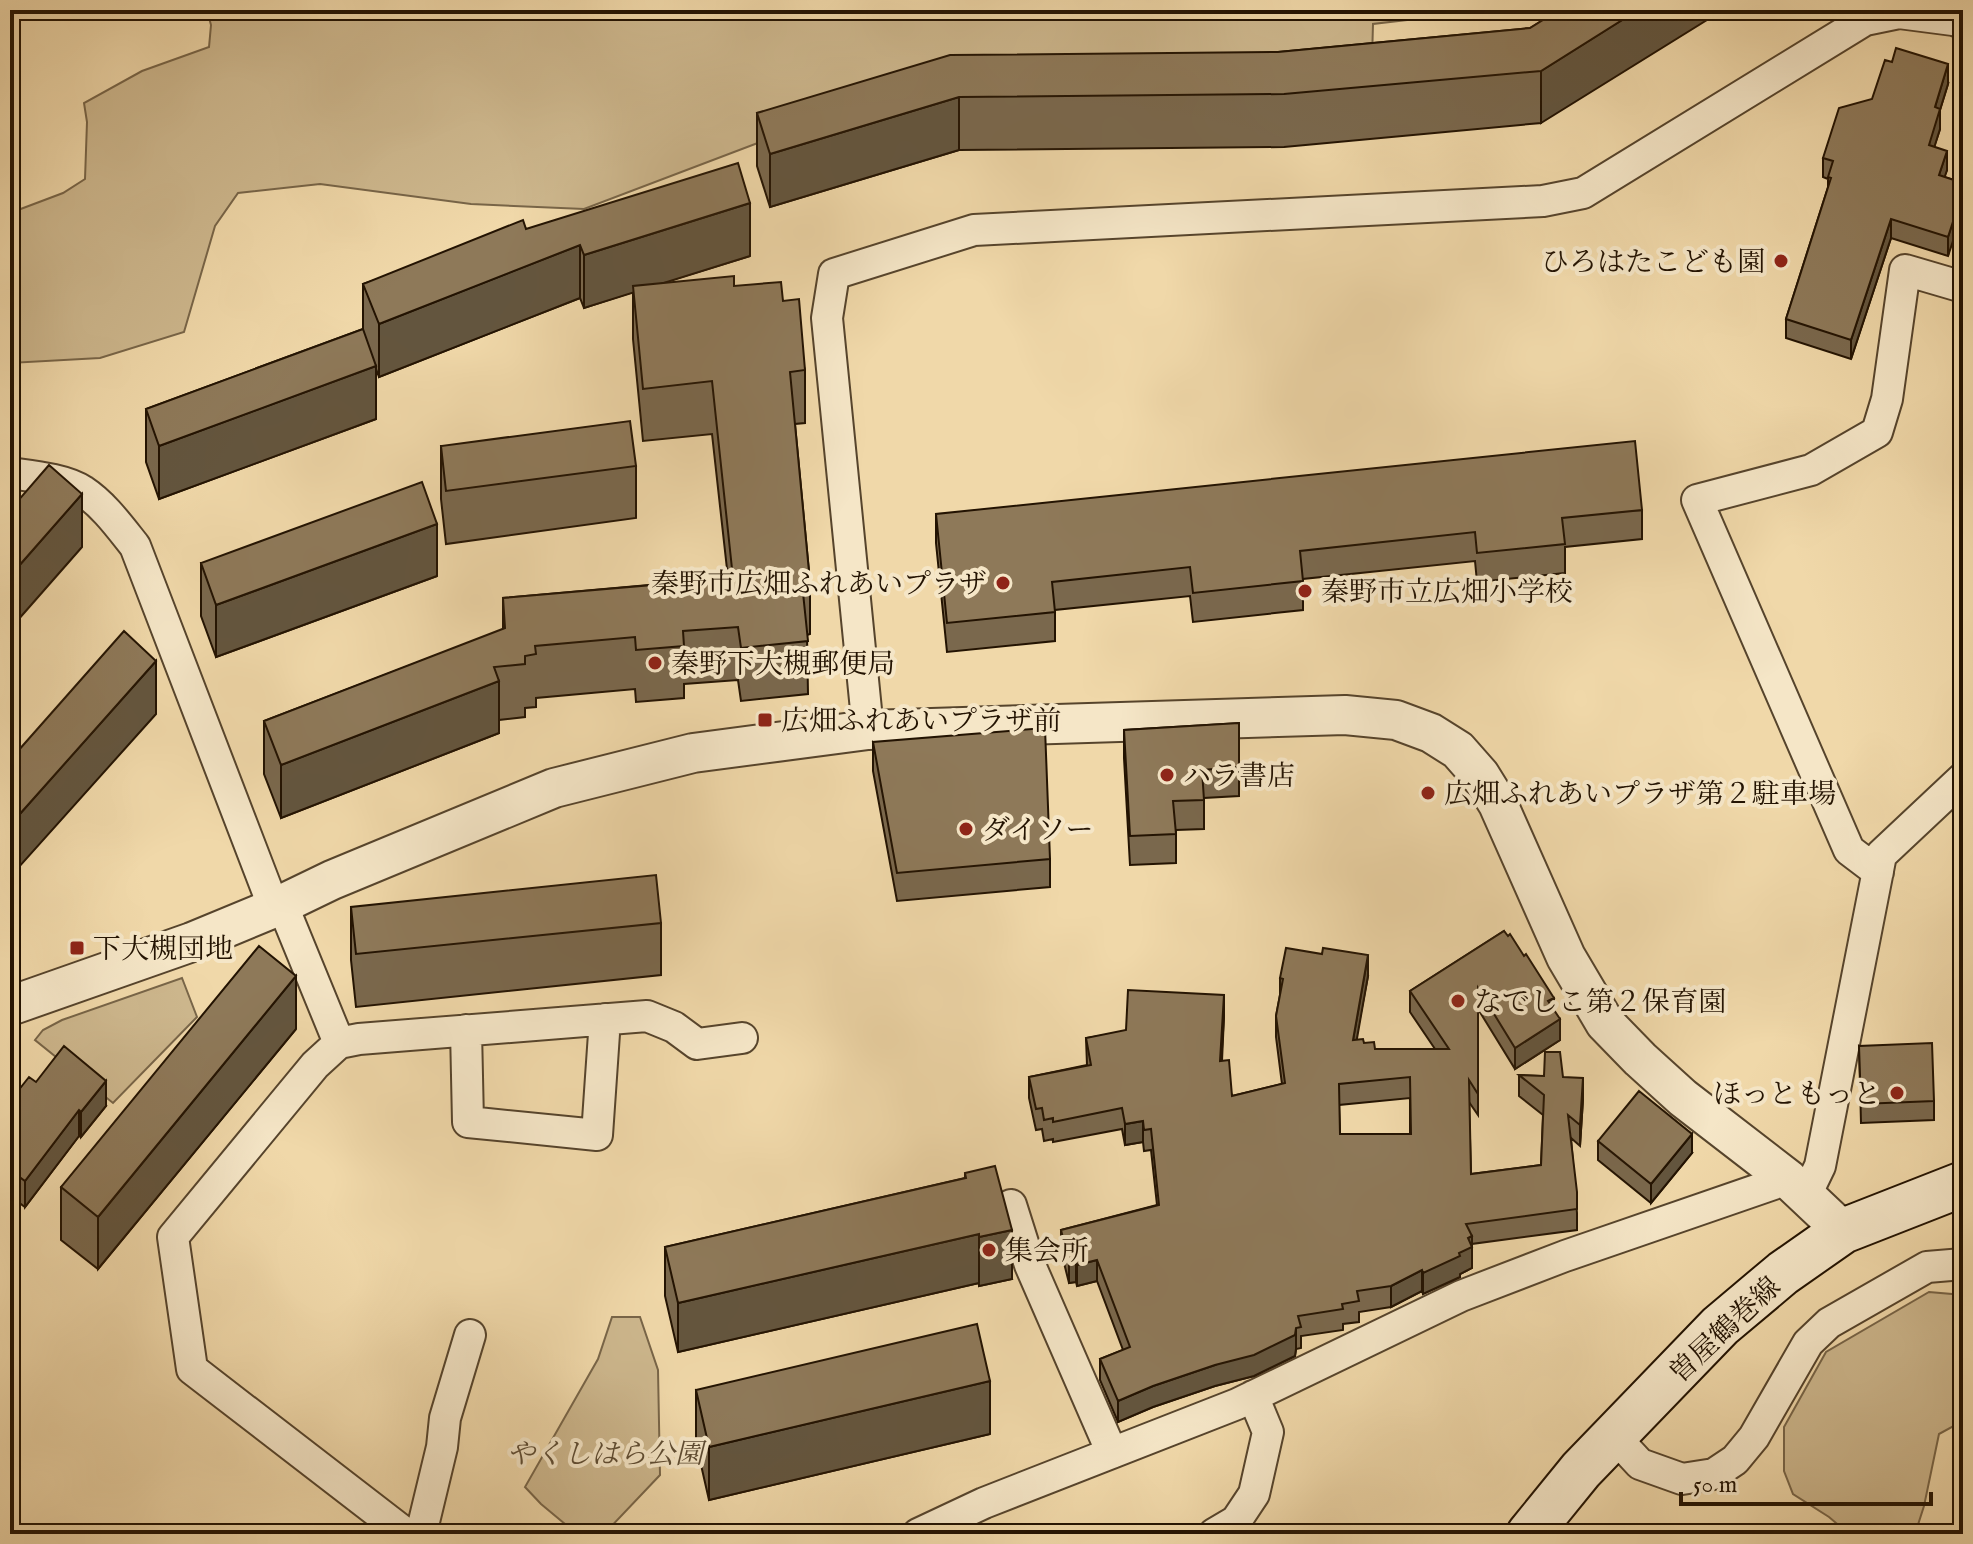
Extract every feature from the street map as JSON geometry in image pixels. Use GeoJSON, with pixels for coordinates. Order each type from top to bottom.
{"type":"FeatureCollection","features":[{"type":"Feature","properties":{"kind":"main road","name":"曽屋鶴巻線"},"geometry":{"type":"LineString","coordinates":[[1529,1534],[1581,1470],[1720,1326],[1783,1273],[1843,1231],[1963,1184]]}},
{"type":"Feature","properties":{"kind":"street"},"geometry":{"type":"LineString","coordinates":[[868,730],[827,318],[834,274],[974,230],[1543,201],[1583,193],[1865,20],[1899,13],[1963,23]]}},
{"type":"Feature","properties":{"kind":"street"},"geometry":{"type":"LineString","coordinates":[[1878,872],[1849,850],[1697,500],[1811,470],[1877,432],[1887,399],[1905,270],[1963,285]]}},
{"type":"Feature","properties":{"kind":"street"},"geometry":{"type":"LineString","coordinates":[[10,473],[43,477],[81,489],[111,515],[135,546],[278,906],[339,1043]]}},
{"type":"Feature","properties":{"kind":"street"},"geometry":{"type":"LineString","coordinates":[[16,1011],[192,942],[554,788],[693,753],[868,730],[1345,715],[1396,720],[1431,733],[1458,750],[1480,775],[1498,804],[1566,957],[1605,1023],[1683,1098],[1797,1187],[1843,1231]]}},
{"type":"Feature","properties":{"kind":"street"},"geometry":{"type":"LineString","coordinates":[[918,1534],[984,1503],[1253,1396],[1461,1296],[1565,1256],[1797,1187],[1820,1166],[1881,855],[1963,778]]}},
{"type":"Feature","properties":{"kind":"street"},"geometry":{"type":"LineString","coordinates":[[406,1534],[192,1369],[173,1237],[315,1065],[339,1043],[647,1016],[674,1027],[697,1044],[742,1038]]}},
{"type":"Feature","properties":{"kind":"street"},"geometry":{"type":"LineString","coordinates":[[466,1030],[468,1122],[597,1135],[605,1019]]}},
{"type":"Feature","properties":{"kind":"street"},"geometry":{"type":"LineString","coordinates":[[1011,1205],[1030,1265],[1112,1453]]}},
{"type":"Feature","properties":{"kind":"street"},"geometry":{"type":"LineString","coordinates":[[1614,1436],[1640,1464],[1682,1479],[1714,1474],[1735,1460],[1754,1437],[1808,1343],[1829,1323],[1927,1267],[1963,1264]]}},
{"type":"Feature","properties":{"kind":"street"},"geometry":{"type":"LineString","coordinates":[[421,1534],[442,1447],[445,1418],[470,1335]]}},
{"type":"Feature","properties":{"kind":"street"},"geometry":{"type":"LineString","coordinates":[[1214,1534],[1236,1521],[1254,1494],[1268,1432],[1253,1396]]}},
{"type":"Feature","properties":{"kind":"green space"},"geometry":{"type":"Polygon","coordinates":[[[207,10],[1493,10],[1373,24],[1372,60],[834,114],[584,209],[471,204],[320,184],[238,193],[215,226],[184,332],[100,358],[10,363],[10,213],[63,193],[85,179],[87,122],[84,103],[142,71],[209,47],[211,25],[207,10]]]}},
{"type":"Feature","properties":{"kind":"green space"},"geometry":{"type":"Polygon","coordinates":[[[182,978],[197,1017],[113,1103],[35,1040],[43,1030],[62,1020],[182,978]]]}},
{"type":"Feature","properties":{"kind":"green space"},"geometry":{"type":"Polygon","coordinates":[[[1929,1292],[1963,1295],[1963,1421],[1939,1434],[1915,1534],[1849,1534],[1793,1494],[1784,1471],[1784,1427],[1826,1352],[1929,1292]]]}},
{"type":"Feature","properties":{"kind":"green space","name":"やくしはら公園"},"geometry":{"type":"Polygon","coordinates":[[[612,1317],[640,1317],[658,1370],[660,1475],[604,1534],[577,1534],[525,1487],[598,1359],[612,1317]]]}},
{"type":"Feature","properties":{"kind":"building"},"geometry":{"type":"Polygon","coordinates":[[[1559,10],[1638,10],[1541,71],[1284,94],[959,97],[770,154],[757,113],[950,55],[1278,52],[1530,28],[1559,10]]]}},
{"type":"Feature","properties":{"kind":"building"},"geometry":{"type":"Polygon","coordinates":[[[1896,48],[1948,64],[1935,107],[1940,109],[1929,145],[1947,151],[1939,175],[1963,183],[1963,191],[1948,237],[1891,219],[1851,340],[1786,319],[1831,178],[1828,177],[1833,161],[1823,158],[1839,108],[1872,99],[1885,60],[1892,62],[1896,48]]]}},
{"type":"Feature","properties":{"kind":"building"},"geometry":{"type":"Polygon","coordinates":[[[738,163],[750,203],[584,255],[580,245],[379,324],[363,284],[523,220],[526,229],[738,163]]]}},
{"type":"Feature","properties":{"kind":"building"},"geometry":{"type":"Polygon","coordinates":[[[734,276],[734,286],[781,282],[783,301],[799,299],[805,370],[790,372],[810,582],[802,583],[808,641],[741,648],[738,627],[683,631],[684,646],[636,650],[635,637],[535,646],[536,654],[525,656],[525,664],[494,667],[499,681],[281,765],[264,721],[505,628],[503,598],[733,578],[712,381],[643,389],[633,286],[734,276]]]}},
{"type":"Feature","properties":{"kind":"building"},"geometry":{"type":"Polygon","coordinates":[[[363,329],[376,366],[159,446],[146,409],[363,329]]]}},
{"type":"Feature","properties":{"kind":"building"},"geometry":{"type":"Polygon","coordinates":[[[10,346],[16,376],[10,378],[10,346]]]}},
{"type":"Feature","properties":{"kind":"building"},"geometry":{"type":"Polygon","coordinates":[[[630,421],[636,466],[446,491],[441,446],[630,421]]]}},
{"type":"Feature","properties":{"kind":"building"},"geometry":{"type":"Polygon","coordinates":[[[1635,441],[1642,510],[1562,518],[1565,544],[1477,553],[1475,532],[1300,551],[1303,581],[1193,593],[1190,567],[1052,582],[1055,612],[947,623],[936,514],[1635,441]]]}},
{"type":"Feature","properties":{"kind":"building"},"geometry":{"type":"Polygon","coordinates":[[[49,465],[82,494],[10,576],[10,510],[49,465]]]}},
{"type":"Feature","properties":{"kind":"building"},"geometry":{"type":"Polygon","coordinates":[[[422,482],[437,524],[216,605],[201,563],[422,482]]]}},
{"type":"Feature","properties":{"kind":"building"},"geometry":{"type":"Polygon","coordinates":[[[124,631],[156,661],[10,825],[10,760],[124,631]]]}},
{"type":"Feature","properties":{"kind":"building"},"geometry":{"type":"Polygon","coordinates":[[[1239,723],[1239,767],[1202,770],[1204,800],[1173,801],[1176,834],[1130,836],[1124,730],[1239,723]]]}},
{"type":"Feature","properties":{"kind":"building","name":"ダイソー"},"geometry":{"type":"Polygon","coordinates":[[[1045,728],[1050,859],[897,873],[873,742],[1045,728]]]}},
{"type":"Feature","properties":{"kind":"building"},"geometry":{"type":"Polygon","coordinates":[[[656,875],[661,923],[356,954],[351,907],[656,875]]]}},
{"type":"Feature","properties":{"kind":"building"},"geometry":{"type":"Polygon","coordinates":[[[1504,931],[1508,936],[1510,934],[1524,956],[1526,954],[1554,998],[1548,1001],[1560,1019],[1515,1048],[1478,988],[1478,1094],[1469,1080],[1471,1174],[1541,1165],[1544,1095],[1519,1075],[1544,1076],[1545,1052],[1560,1052],[1563,1077],[1583,1078],[1580,1125],[1568,1115],[1577,1209],[1466,1224],[1472,1236],[1468,1238],[1472,1247],[1459,1253],[1460,1256],[1391,1286],[1357,1291],[1359,1301],[1342,1304],[1343,1309],[1298,1316],[1301,1327],[1296,1328],[1295,1335],[1254,1355],[1215,1365],[1118,1401],[1100,1359],[1130,1347],[1097,1260],[1077,1265],[1076,1261],[1069,1262],[1061,1230],[1159,1205],[1151,1129],[1144,1130],[1143,1121],[1125,1124],[1122,1108],[1053,1122],[1053,1118],[1044,1120],[1042,1108],[1036,1109],[1029,1077],[1091,1065],[1086,1038],[1126,1030],[1128,990],[1224,995],[1220,1061],[1229,1060],[1232,1096],[1285,1083],[1276,1016],[1286,948],[1322,954],[1323,948],[1368,955],[1353,1040],[1374,1042],[1375,1049],[1449,1049],[1410,991],[1504,931]],[[1410,1077],[1339,1084],[1340,1134],[1411,1134],[1410,1077]]]}},
{"type":"Feature","properties":{"kind":"building"},"geometry":{"type":"Polygon","coordinates":[[[259,946],[296,976],[98,1217],[61,1187],[259,946]]]}},
{"type":"Feature","properties":{"kind":"building","name":"ほっともっと"},"geometry":{"type":"Polygon","coordinates":[[[1932,1043],[1934,1101],[1861,1104],[1859,1046],[1932,1043]]]}},
{"type":"Feature","properties":{"kind":"building"},"geometry":{"type":"Polygon","coordinates":[[[64,1046],[106,1081],[81,1112],[79,1110],[25,1181],[10,1170],[10,1101],[29,1077],[36,1082],[64,1046]]]}},
{"type":"Feature","properties":{"kind":"building"},"geometry":{"type":"Polygon","coordinates":[[[1639,1091],[1692,1134],[1651,1184],[1598,1141],[1639,1091]]]}},
{"type":"Feature","properties":{"kind":"building"},"geometry":{"type":"Polygon","coordinates":[[[995,1166],[1012,1230],[979,1237],[979,1234],[678,1303],[665,1247],[966,1178],[965,1173],[995,1166]]]}},
{"type":"Feature","properties":{"kind":"building"},"geometry":{"type":"Polygon","coordinates":[[[977,1324],[990,1381],[709,1447],[696,1390],[977,1324]]]}},
{"type":"Feature","properties":{"kind":"place","name":"ひろはたこども園"},"geometry":{"type":"Point","coordinates":[1781,261]}},
{"type":"Feature","properties":{"kind":"place","name":"秦野市広畑ふれあいプラザ"},"geometry":{"type":"Point","coordinates":[1003,583]}},
{"type":"Feature","properties":{"kind":"place","name":"秦野市立広畑小学校"},"geometry":{"type":"Point","coordinates":[1305,591]}},
{"type":"Feature","properties":{"kind":"place","name":"秦野下大槻郵便局"},"geometry":{"type":"Point","coordinates":[655,663]}},
{"type":"Feature","properties":{"kind":"place","name":"広畑ふれあいプラザ前"},"geometry":{"type":"Point","coordinates":[765,720]}},
{"type":"Feature","properties":{"kind":"place","name":"ハラ書店"},"geometry":{"type":"Point","coordinates":[1167,775]}},
{"type":"Feature","properties":{"kind":"place","name":"広畑ふれあいプラザ第２駐車場"},"geometry":{"type":"Point","coordinates":[1428,793]}},
{"type":"Feature","properties":{"kind":"place","name":"ダイソー"},"geometry":{"type":"Point","coordinates":[966,829]}},
{"type":"Feature","properties":{"kind":"place","name":"下大槻団地"},"geometry":{"type":"Point","coordinates":[77,948]}},
{"type":"Feature","properties":{"kind":"place","name":"なでしこ第２保育園"},"geometry":{"type":"Point","coordinates":[1458,1001]}},
{"type":"Feature","properties":{"kind":"place","name":"ほっともっと"},"geometry":{"type":"Point","coordinates":[1897,1093]}},
{"type":"Feature","properties":{"kind":"place","name":"集会所"},"geometry":{"type":"Point","coordinates":[989,1250]}}]}
